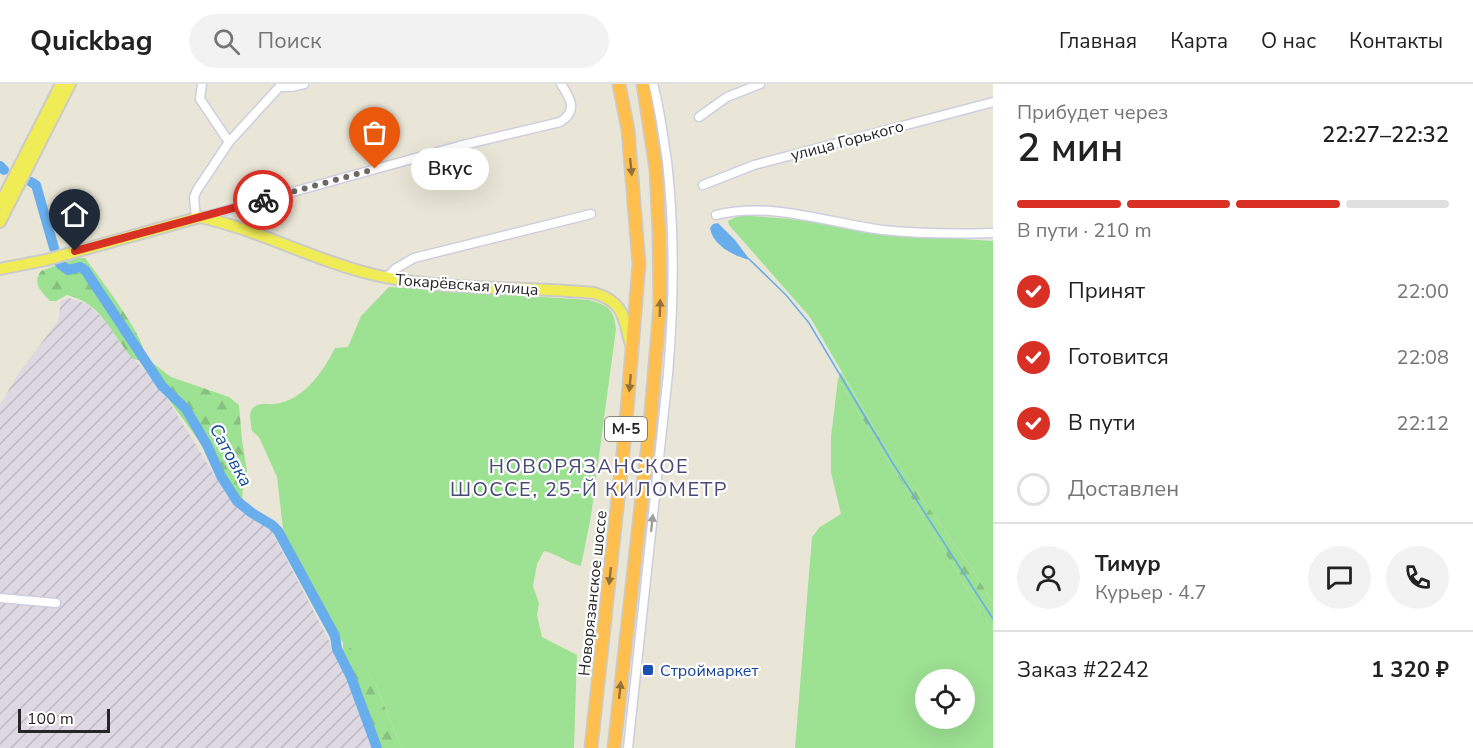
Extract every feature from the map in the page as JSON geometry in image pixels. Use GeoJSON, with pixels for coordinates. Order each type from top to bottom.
{"type":"FeatureCollection","features":[{"type":"Feature","properties":{"kind":"highway","name":"Новорязанское шоссе"},"geometry":{"type":"LineString","coordinates":[[591,748],[633,353],[639,264],[628,130],[619,84]]}},
{"type":"Feature","properties":{"kind":"highway","name":"М-5"},"geometry":{"type":"LineString","coordinates":[[614,748],[650,424],[660,306],[656,169],[643,84]]}},
{"type":"Feature","properties":{"kind":"main road"},"geometry":{"type":"LineString","coordinates":[[0,204],[61,84]]}},
{"type":"Feature","properties":{"kind":"main road"},"geometry":{"type":"LineString","coordinates":[[0,222],[70,84]]}},
{"type":"Feature","properties":{"kind":"main road"},"geometry":{"type":"LineString","coordinates":[[0,269],[46,260],[198,218]]}},
{"type":"Feature","properties":{"kind":"main road","name":"Токарёвская улица"},"geometry":{"type":"LineString","coordinates":[[198,218],[224,223],[308,255],[387,277],[425,283],[594,292],[612,300],[623,315],[633,353]]}},
{"type":"Feature","properties":{"kind":"street"},"geometry":{"type":"LineString","coordinates":[[202,84],[200,99],[229,142]]}},
{"type":"Feature","properties":{"kind":"street"},"geometry":{"type":"LineString","coordinates":[[303,84],[281,86],[229,142],[195,194],[198,218],[459,146],[560,122],[567,118],[571,111],[571,102],[561,84]]}},
{"type":"Feature","properties":{"kind":"street"},"geometry":{"type":"LineString","coordinates":[[628,748],[666,397],[672,313],[674,250],[672,217],[662,131],[652,84]]}},
{"type":"Feature","properties":{"kind":"street"},"geometry":{"type":"LineString","coordinates":[[699,117],[727,97],[760,84]]}},
{"type":"Feature","properties":{"kind":"street","name":"улица Горького"},"geometry":{"type":"LineString","coordinates":[[703,185],[754,165],[993,102]]}},
{"type":"Feature","properties":{"kind":"street"},"geometry":{"type":"LineString","coordinates":[[716,215],[750,210],[770,210],[884,230],[993,233]]}},
{"type":"Feature","properties":{"kind":"street"},"geometry":{"type":"LineString","coordinates":[[387,277],[395,269],[414,258],[591,214]]}},
{"type":"Feature","properties":{"kind":"street"},"geometry":{"type":"LineString","coordinates":[[0,598],[56,603]]}},
{"type":"Feature","properties":{"kind":"shaded area"},"geometry":{"type":"Polygon","coordinates":[[[69,298],[87,304],[106,321],[122,346],[160,387],[228,497],[271,530],[338,658],[374,748],[0,748],[0,405],[18,374],[58,321],[61,301],[69,298]]]}},
{"type":"Feature","properties":{"kind":"green space"},"geometry":{"type":"Polygon","coordinates":[[[740,215],[791,219],[899,235],[993,241],[993,603],[971,567],[884,445],[810,317],[729,225],[728,221],[740,215]]]}},
{"type":"Feature","properties":{"kind":"green space"},"geometry":{"type":"Polygon","coordinates":[[[77,258],[85,258],[129,320],[145,355],[140,360],[133,359],[105,321],[89,305],[67,295],[56,301],[50,301],[41,291],[37,279],[41,271],[77,258]]]}},
{"type":"Feature","properties":{"kind":"green space"},"geometry":{"type":"Polygon","coordinates":[[[389,287],[589,300],[605,306],[614,316],[616,329],[591,516],[581,566],[544,551],[537,564],[533,586],[539,603],[537,615],[542,637],[577,655],[574,748],[402,748],[376,686],[358,654],[343,643],[284,537],[277,477],[259,437],[252,431],[251,410],[258,405],[285,401],[304,391],[325,366],[335,348],[348,347],[361,316],[389,287]]]}},
{"type":"Feature","properties":{"kind":"green space"},"geometry":{"type":"Polygon","coordinates":[[[150,361],[171,377],[229,397],[239,405],[247,471],[242,502],[231,497],[202,445],[147,370],[145,365],[150,361]]]}},
{"type":"Feature","properties":{"kind":"green space"},"geometry":{"type":"Polygon","coordinates":[[[841,372],[884,445],[971,567],[993,603],[993,631],[838,379],[841,372]]]}},
{"type":"Feature","properties":{"kind":"green space"},"geometry":{"type":"Polygon","coordinates":[[[838,379],[993,631],[993,748],[795,748],[812,537],[820,527],[841,514],[831,472],[831,437],[838,379]]]}},
{"type":"Feature","properties":{"kind":"green space"},"geometry":{"type":"Polygon","coordinates":[[[343,643],[358,653],[376,686],[402,748],[381,748],[343,655],[343,643]]]}},
{"type":"Feature","properties":{"kind":"water"},"geometry":{"type":"Polygon","coordinates":[[[718,223],[750,260],[731,253],[715,240],[710,228],[713,224],[718,223]]]}},
{"type":"Feature","properties":{"kind":"waterway","name":"Сатовка"},"geometry":{"type":"LineString","coordinates":[[0,166],[4,170]]}},
{"type":"Feature","properties":{"kind":"waterway","name":"Сатовка"},"geometry":{"type":"LineString","coordinates":[[31,182],[36,185],[54,248]]}},
{"type":"Feature","properties":{"kind":"waterway"},"geometry":{"type":"LineString","coordinates":[[749,259],[786,295],[809,323],[892,462],[993,619]]}},
{"type":"Feature","properties":{"kind":"waterway","name":"Сатовка"},"geometry":{"type":"LineString","coordinates":[[60,264],[68,270],[80,267],[85,270],[162,386],[186,409],[207,445],[221,476],[237,501],[278,531],[335,636],[337,649],[351,677],[377,748]]}},
{"type":"Feature","properties":{"kind":"way so far"},"geometry":{"type":"LineString","coordinates":[[263,200],[375,169]]}},
{"type":"Feature","properties":{"kind":"place","name":"Вкус"},"geometry":{"type":"Point","coordinates":[375,169]}},
{"type":"Feature","properties":{"kind":"place","name":"Строймаркет"},"geometry":{"type":"Point","coordinates":[648,670]}},
{"type":"Feature","properties":{"kind":"district","name":"НОВОРЯЗАНСКОЕ ШОССЕ, 25-Й КИЛОМЕТР"},"geometry":{"type":"Point","coordinates":[589,478]}},
{"type":"Feature","properties":{"kind":"route"},"geometry":{"type":"LineString","coordinates":[[75,251],[263,200]]}}]}
